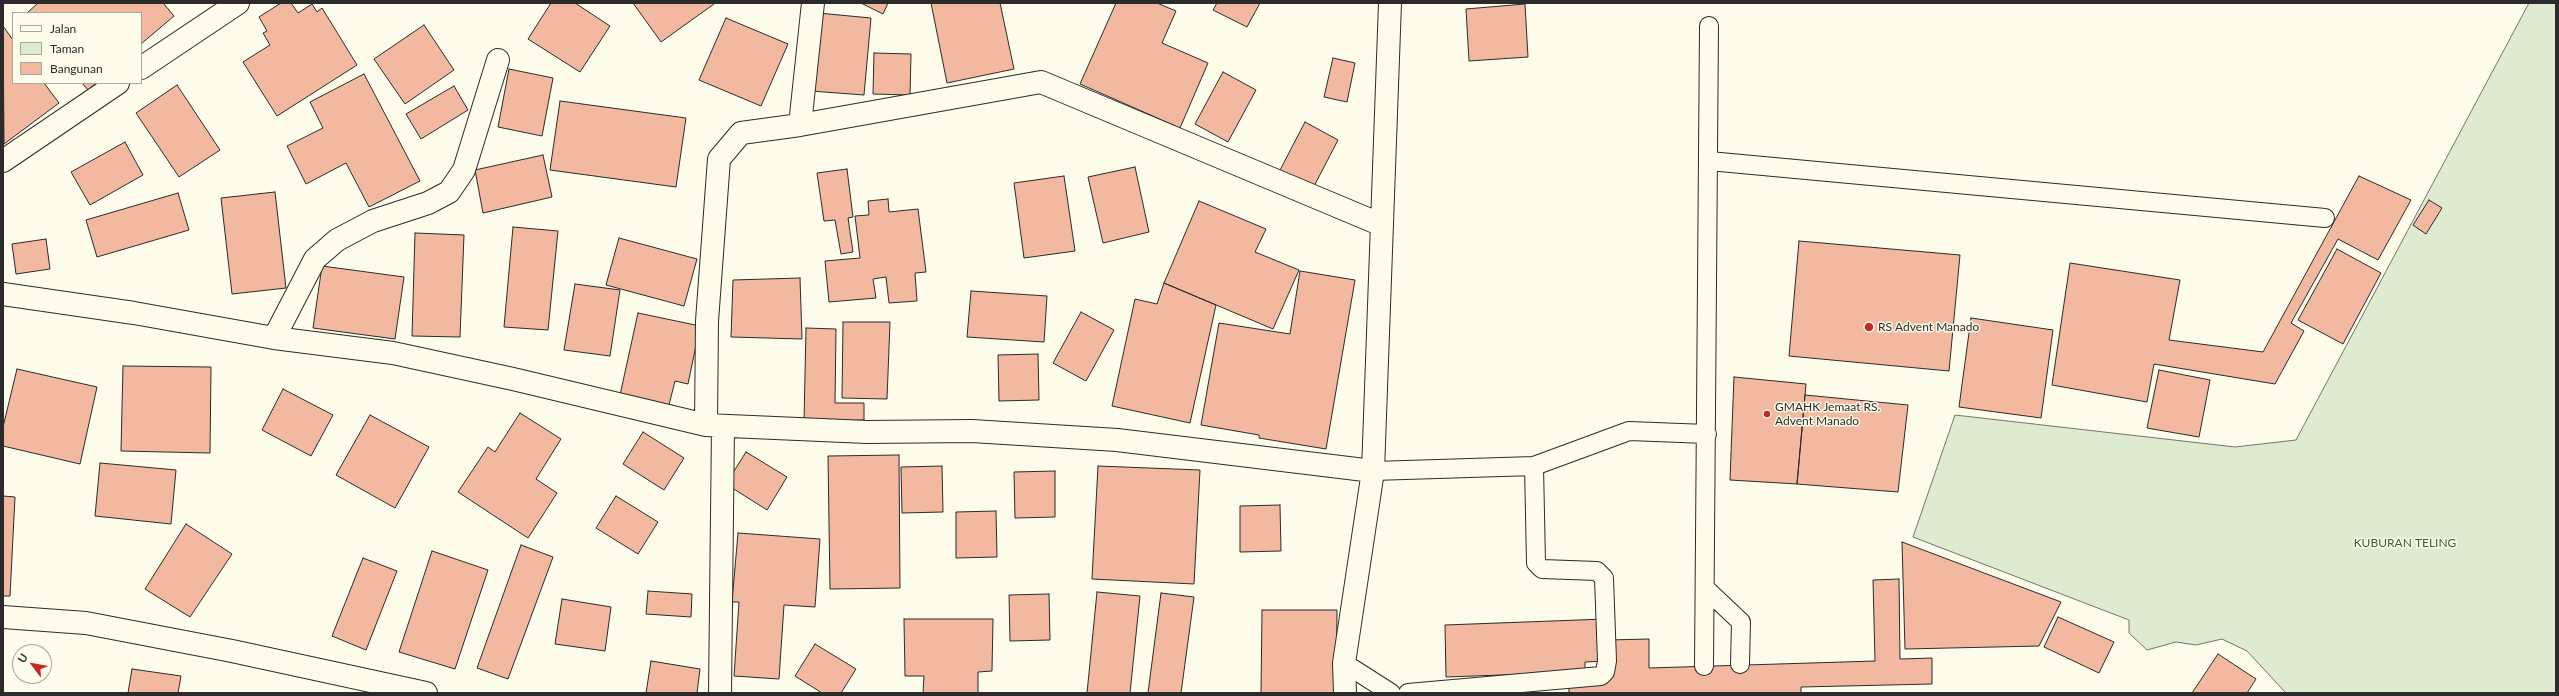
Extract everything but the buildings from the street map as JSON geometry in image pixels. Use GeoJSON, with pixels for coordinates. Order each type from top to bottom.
{"type":"FeatureCollection","features":[{"type":"Feature","properties":{"kind":"street"},"geometry":{"type":"LineString","coordinates":[[142,67],[238,3]]}},
{"type":"Feature","properties":{"kind":"street"},"geometry":{"type":"LineString","coordinates":[[800,125],[813,3]]}},
{"type":"Feature","properties":{"kind":"street"},"geometry":{"type":"LineString","coordinates":[[1345,693],[1344,663],[1373,471],[1390,3]]}},
{"type":"Feature","properties":{"kind":"street"},"geometry":{"type":"LineString","coordinates":[[274,338],[315,259],[337,240],[373,221],[428,203],[449,192],[464,170],[498,60]]}},
{"type":"Feature","properties":{"kind":"street"},"geometry":{"type":"LineString","coordinates":[[720,693],[714,425],[707,321],[719,159],[741,133],[800,125],[1042,82],[1382,224]]}},
{"type":"Feature","properties":{"kind":"street"},"geometry":{"type":"LineString","coordinates":[[3,161],[117,84]]}},
{"type":"Feature","properties":{"kind":"street"},"geometry":{"type":"LineString","coordinates":[[3,294],[134,313],[274,338],[393,353],[714,425],[867,432],[972,431],[1117,440],[1373,471]]}},
{"type":"Feature","properties":{"kind":"street"},"geometry":{"type":"LineString","coordinates":[[3,617],[86,623],[232,651],[426,693]]}},
{"type":"Feature","properties":{"kind":"lane"},"geometry":{"type":"LineString","coordinates":[[1704,666],[1709,26]]}},
{"type":"Feature","properties":{"kind":"lane"},"geometry":{"type":"LineString","coordinates":[[1709,161],[2325,218]]}},
{"type":"Feature","properties":{"kind":"lane"},"geometry":{"type":"LineString","coordinates":[[1373,471],[1534,466],[1629,431],[1707,434]]}},
{"type":"Feature","properties":{"kind":"lane"},"geometry":{"type":"LineString","coordinates":[[1408,693],[1601,676],[1605,672],[1605,582],[1603,574],[1597,571],[1542,569],[1536,564],[1534,466]]}},
{"type":"Feature","properties":{"kind":"lane"},"geometry":{"type":"LineString","coordinates":[[1704,588],[1741,622],[1740,664]]}},
{"type":"Feature","properties":{"kind":"lane"},"geometry":{"type":"LineString","coordinates":[[1344,663],[1391,693]]}},
{"type":"Feature","properties":{"kind":"green space","name":"KUBURAN TELING"},"geometry":{"type":"Polygon","coordinates":[[[2529,3],[2556,3],[2556,693],[2286,693],[2247,651],[2222,639],[2196,645],[2176,642],[2147,650],[2129,633],[2129,620],[1913,537],[1955,415],[2235,447],[2296,440],[2529,3]]]}},
{"type":"Feature","properties":{"kind":"place","name":"RS Advent Manado"},"geometry":{"type":"Point","coordinates":[1869,327]}},
{"type":"Feature","properties":{"kind":"place","name":"GMAHK Jemaat RS. Advent Manado"},"geometry":{"type":"Point","coordinates":[1767,414]}}]}
